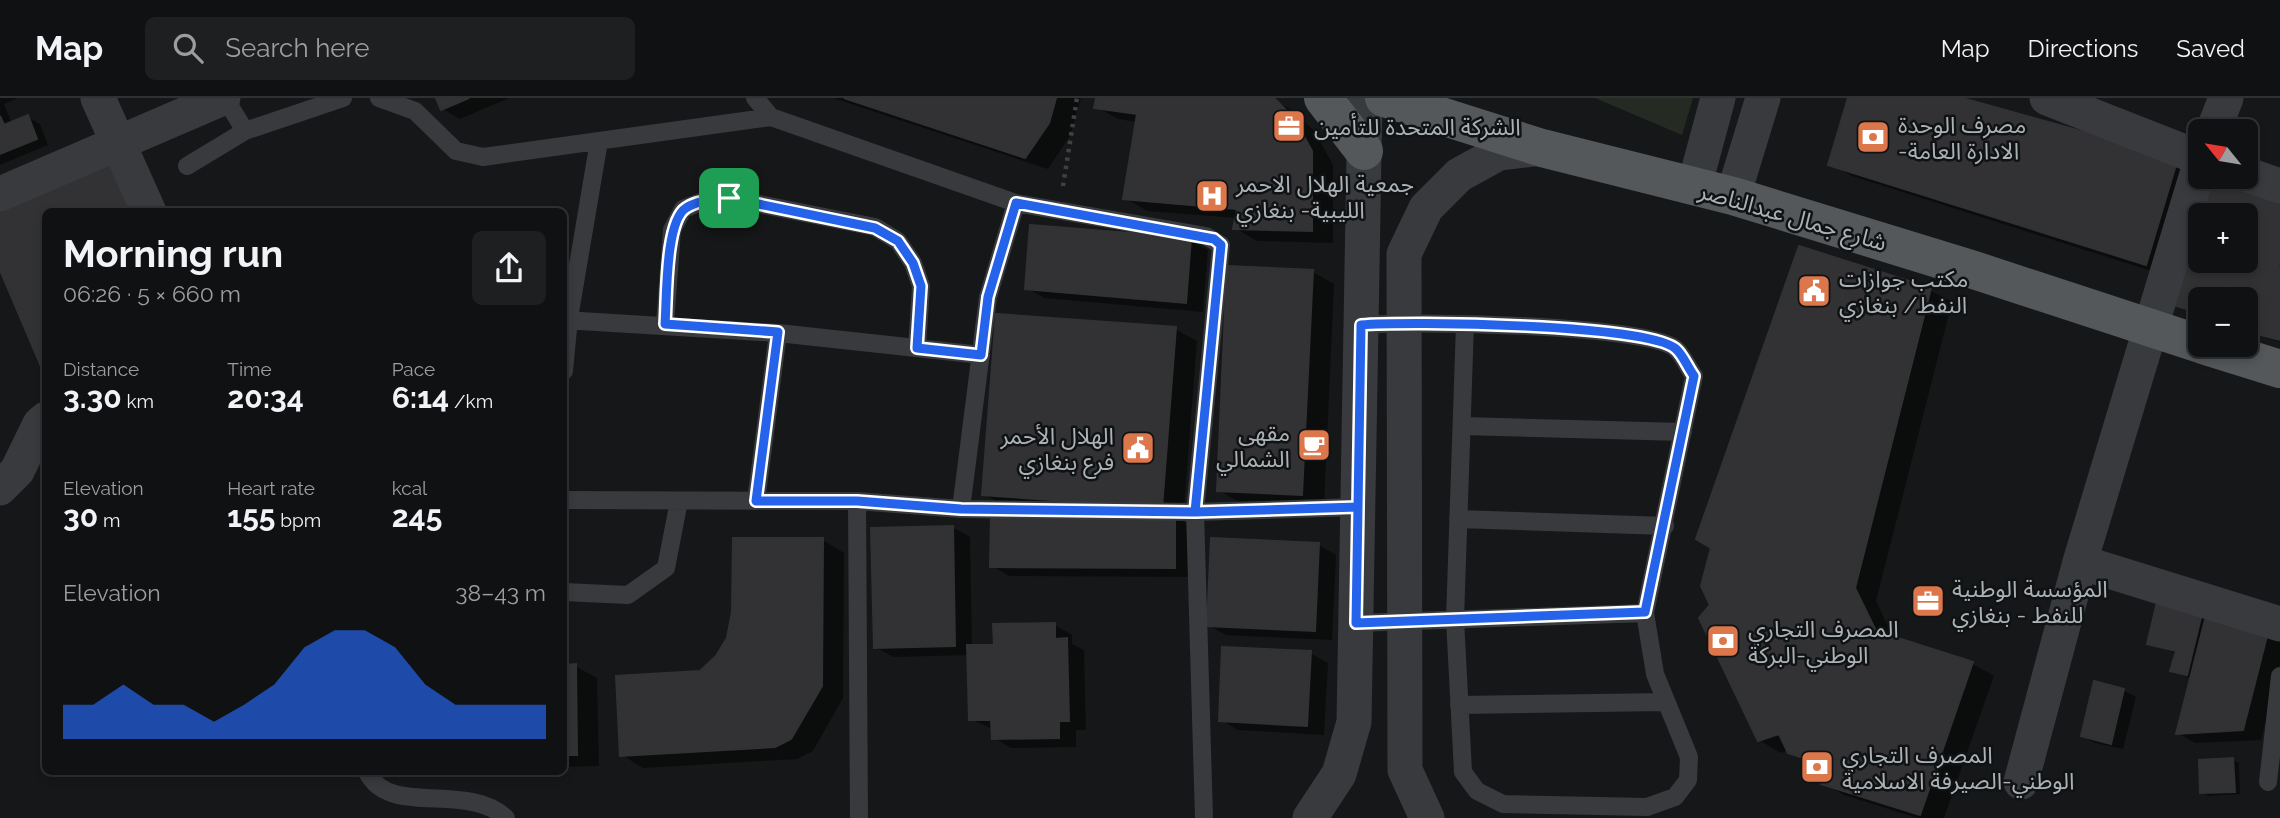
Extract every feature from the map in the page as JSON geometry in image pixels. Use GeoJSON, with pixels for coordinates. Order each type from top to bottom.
{"type":"FeatureCollection","features":[{"type":"Feature","properties":{"kind":"main road"},"geometry":{"type":"LineString","coordinates":[[1323,98],[1364,152]]}},
{"type":"Feature","properties":{"kind":"main road","name":"شارع جمال عبدالناصر"},"geometry":{"type":"LineString","coordinates":[[1384,98],[1542,148],[1733,196],[1974,270],[2188,340]]}},
{"type":"Feature","properties":{"kind":"main road","name":"شارع جمال عبدالناصر"},"geometry":{"type":"LineString","coordinates":[[2242,357],[2280,369]]}},
{"type":"Feature","properties":{"kind":"street"},"geometry":{"type":"LineString","coordinates":[[98,98],[116,144],[147,208]]}},
{"type":"Feature","properties":{"kind":"street"},"geometry":{"type":"LineString","coordinates":[[0,194],[224,98]]}},
{"type":"Feature","properties":{"kind":"street"},"geometry":{"type":"LineString","coordinates":[[1310,818],[1339,774],[1354,722],[1365,98]]}},
{"type":"Feature","properties":{"kind":"street"},"geometry":{"type":"LineString","coordinates":[[1694,187],[1718,98]]}},
{"type":"Feature","properties":{"kind":"street"},"geometry":{"type":"LineString","coordinates":[[1733,196],[1763,98]]}},
{"type":"Feature","properties":{"kind":"street"},"geometry":{"type":"LineString","coordinates":[[2047,98],[2188,153]]}},
{"type":"Feature","properties":{"kind":"street"},"geometry":{"type":"LineString","coordinates":[[2218,119],[2227,98]]}},
{"type":"Feature","properties":{"kind":"street"},"geometry":{"type":"LineString","coordinates":[[1427,818],[1405,770],[1404,254],[1426,208],[1459,176],[1499,153],[1542,148]]}},
{"type":"Feature","properties":{"kind":"street"},"geometry":{"type":"LineString","coordinates":[[2258,178],[2280,186]]}},
{"type":"Feature","properties":{"kind":"street"},"geometry":{"type":"LineString","coordinates":[[2021,782],[2080,562],[2192,189]]}},
{"type":"Feature","properties":{"kind":"street"},"geometry":{"type":"LineString","coordinates":[[0,488],[17,471],[42,422]]}},
{"type":"Feature","properties":{"kind":"street"},"geometry":{"type":"LineString","coordinates":[[2080,562],[2280,624]]}},
{"type":"Feature","properties":{"kind":"lane"},"geometry":{"type":"LineString","coordinates":[[224,98],[244,131]]}},
{"type":"Feature","properties":{"kind":"lane"},"geometry":{"type":"LineString","coordinates":[[187,166],[244,131],[343,98]]}},
{"type":"Feature","properties":{"kind":"lane"},"geometry":{"type":"LineString","coordinates":[[379,98],[415,111],[456,151],[483,157],[771,117],[1016,203],[1206,236],[1221,245],[1195,512],[1204,818]]}},
{"type":"Feature","properties":{"kind":"lane"},"geometry":{"type":"LineString","coordinates":[[755,98],[771,117]]}},
{"type":"Feature","properties":{"kind":"lane"},"geometry":{"type":"LineString","coordinates":[[567,314],[599,141]]}},
{"type":"Feature","properties":{"kind":"lane"},"geometry":{"type":"LineString","coordinates":[[665,324],[672,230],[683,209],[701,202],[729,198],[875,228],[898,241],[913,263],[921,286],[917,348]]}},
{"type":"Feature","properties":{"kind":"lane"},"geometry":{"type":"LineString","coordinates":[[961,509],[988,297],[1016,203]]}},
{"type":"Feature","properties":{"kind":"lane"},"geometry":{"type":"LineString","coordinates":[[567,319],[778,332],[981,355]]}},
{"type":"Feature","properties":{"kind":"lane"},"geometry":{"type":"LineString","coordinates":[[1361,325],[1406,321],[1465,324],[1637,334],[1676,348],[1694,376],[1645,612],[1655,674],[1689,757],[1688,780],[1675,797],[1647,807],[1503,804],[1476,791],[1463,772],[1455,619],[1465,324]]}},
{"type":"Feature","properties":{"kind":"lane"},"geometry":{"type":"LineString","coordinates":[[756,501],[778,332]]}},
{"type":"Feature","properties":{"kind":"lane"},"geometry":{"type":"LineString","coordinates":[[1462,426],[1683,432]]}},
{"type":"Feature","properties":{"kind":"lane"},"geometry":{"type":"LineString","coordinates":[[567,500],[857,501],[961,509],[1195,512],[1358,507]]}},
{"type":"Feature","properties":{"kind":"lane"},"geometry":{"type":"LineString","coordinates":[[567,592],[628,595],[666,568],[679,501]]}},
{"type":"Feature","properties":{"kind":"lane"},"geometry":{"type":"LineString","coordinates":[[857,501],[859,818]]}},
{"type":"Feature","properties":{"kind":"lane"},"geometry":{"type":"LineString","coordinates":[[1458,519],[1665,526]]}},
{"type":"Feature","properties":{"kind":"lane"},"geometry":{"type":"LineString","coordinates":[[1356,623],[1645,612]]}},
{"type":"Feature","properties":{"kind":"lane"},"geometry":{"type":"LineString","coordinates":[[2268,782],[2280,676]]}},
{"type":"Feature","properties":{"kind":"lane"},"geometry":{"type":"LineString","coordinates":[[1459,705],[1666,702]]}},
{"type":"Feature","properties":{"kind":"lane"},"geometry":{"type":"LineString","coordinates":[[368,775],[371,783],[386,799],[407,807],[468,804],[487,808],[506,818]]}},
{"type":"Feature","properties":{"kind":"path"},"geometry":{"type":"LineString","coordinates":[[1059,211],[1077,98]]}},
{"type":"Feature","properties":{"kind":"shaded area"},"geometry":{"type":"Polygon","coordinates":[[[1595,98],[1693,98],[1682,135],[1595,98]]]}},
{"type":"Feature","properties":{"kind":"building"},"geometry":{"type":"Polygon","coordinates":[[[436,98],[469,98],[441,110],[436,98]]]}},
{"type":"Feature","properties":{"kind":"building"},"geometry":{"type":"Polygon","coordinates":[[[844,98],[1056,98],[1049,123],[1025,158],[844,98]]]}},
{"type":"Feature","properties":{"kind":"building"},"geometry":{"type":"Polygon","coordinates":[[[1096,98],[1274,98],[1294,118],[1312,151],[1312,231],[1233,229],[1237,209],[1123,199],[1137,114],[1094,108],[1096,98]]]}},
{"type":"Feature","properties":{"kind":"building"},"geometry":{"type":"Polygon","coordinates":[[[1848,98],[1962,98],[2178,158],[2146,265],[1828,165],[1848,98]]]}},
{"type":"Feature","properties":{"kind":"building"},"geometry":{"type":"Polygon","coordinates":[[[28,115],[37,139],[0,154],[0,116],[4,125],[28,115]]]}},
{"type":"Feature","properties":{"kind":"building"},"geometry":{"type":"Polygon","coordinates":[[[111,162],[130,208],[42,208],[42,369],[0,270],[0,209],[111,162]]]}},
{"type":"Feature","properties":{"kind":"building"},"geometry":{"type":"Polygon","coordinates":[[[2206,189],[2245,189],[2255,192],[2251,203],[2202,203],[2206,189]]]}},
{"type":"Feature","properties":{"kind":"building"},"geometry":{"type":"Polygon","coordinates":[[[2255,192],[2280,203],[2280,261],[2258,255],[2258,203],[2251,203],[2255,192]]]}},
{"type":"Feature","properties":{"kind":"building"},"geometry":{"type":"Polygon","coordinates":[[[1030,225],[1191,238],[1186,303],[1025,289],[1030,225]]]}},
{"type":"Feature","properties":{"kind":"building"},"geometry":{"type":"Polygon","coordinates":[[[2188,242],[2188,273],[2231,273],[2226,287],[2188,287],[2188,309],[2167,303],[2188,242]]]}},
{"type":"Feature","properties":{"kind":"building"},"geometry":{"type":"Polygon","coordinates":[[[1799,246],[1931,288],[1855,588],[1876,631],[1973,662],[1920,815],[1821,784],[1822,764],[1788,753],[1779,734],[1758,741],[1699,618],[1710,605],[1701,586],[1711,548],[1696,539],[1799,246]]]}},
{"type":"Feature","properties":{"kind":"building"},"geometry":{"type":"Polygon","coordinates":[[[2258,255],[2280,261],[2261,335],[2258,334],[2258,287],[2226,287],[2231,273],[2258,273],[2258,255]]]}},
{"type":"Feature","properties":{"kind":"building"},"geometry":{"type":"Polygon","coordinates":[[[1227,266],[1313,270],[1302,495],[1217,491],[1227,266]]]}},
{"type":"Feature","properties":{"kind":"building"},"geometry":{"type":"Polygon","coordinates":[[[2280,267],[2280,340],[2261,335],[2280,267]]]}},
{"type":"Feature","properties":{"kind":"building"},"geometry":{"type":"Polygon","coordinates":[[[996,314],[1176,327],[1162,508],[982,495],[996,314]]]}},
{"type":"Feature","properties":{"kind":"building"},"geometry":{"type":"Polygon","coordinates":[[[991,514],[1175,515],[1175,568],[990,567],[991,514]]]}},
{"type":"Feature","properties":{"kind":"building"},"geometry":{"type":"Polygon","coordinates":[[[953,526],[955,646],[874,648],[871,528],[953,526]]]}},
{"type":"Feature","properties":{"kind":"building"},"geometry":{"type":"Polygon","coordinates":[[[733,538],[823,538],[822,686],[791,739],[775,747],[620,756],[616,676],[700,671],[716,656],[727,638],[732,612],[733,538]]]}},
{"type":"Feature","properties":{"kind":"building"},"geometry":{"type":"Polygon","coordinates":[[[1211,538],[1319,543],[1315,631],[1207,626],[1211,538]]]}},
{"type":"Feature","properties":{"kind":"building"},"geometry":{"type":"Polygon","coordinates":[[[2158,598],[2203,609],[2187,675],[2170,671],[2176,651],[2147,644],[2158,598]]]}},
{"type":"Feature","properties":{"kind":"building"},"geometry":{"type":"Polygon","coordinates":[[[2207,612],[2269,628],[2243,730],[2176,734],[2207,612]]]}},
{"type":"Feature","properties":{"kind":"building"},"geometry":{"type":"Polygon","coordinates":[[[1055,623],[1055,639],[1067,638],[1069,721],[1059,721],[1059,738],[992,739],[991,720],[969,720],[967,645],[994,645],[993,624],[1055,623]]]}},
{"type":"Feature","properties":{"kind":"building"},"geometry":{"type":"Polygon","coordinates":[[[1222,647],[1311,651],[1307,726],[1219,721],[1222,647]]]}},
{"type":"Feature","properties":{"kind":"building"},"geometry":{"type":"Polygon","coordinates":[[[576,664],[577,755],[567,755],[567,665],[576,664]]]}},
{"type":"Feature","properties":{"kind":"building"},"geometry":{"type":"Polygon","coordinates":[[[2094,681],[2124,689],[2111,744],[2081,736],[2094,681]]]}},
{"type":"Feature","properties":{"kind":"building"},"geometry":{"type":"Polygon","coordinates":[[[2233,758],[2235,792],[2200,793],[2199,760],[2233,758]]]}},
{"type":"Feature","properties":{"kind":"place","name":"الشركة المتحدة للتأمين"},"geometry":{"type":"Point","coordinates":[1289,126]}},
{"type":"Feature","properties":{"kind":"place","name":"مصرف الوحدة -الادارة العامة"},"geometry":{"type":"Point","coordinates":[1873,137]}},
{"type":"Feature","properties":{"kind":"place","name":"جمعية الهلال الاحمر الليبية- بنغازي"},"geometry":{"type":"Point","coordinates":[1212,196]}},
{"type":"Feature","properties":{"kind":"place","name":"مكتب جوازات النفط/ بنغازي"},"geometry":{"type":"Point","coordinates":[1814,291]}},
{"type":"Feature","properties":{"kind":"place","name":"مقهى الشمالي"},"geometry":{"type":"Point","coordinates":[1314,445]}},
{"type":"Feature","properties":{"kind":"place","name":"الهلال الأحمر فرع بنغازي"},"geometry":{"type":"Point","coordinates":[1138,448]}},
{"type":"Feature","properties":{"kind":"place","name":"المؤسسة الوطنية للنفط - بنغازي"},"geometry":{"type":"Point","coordinates":[1928,601]}},
{"type":"Feature","properties":{"kind":"place","name":"المصرف التجاري الوطني-البركة"},"geometry":{"type":"Point","coordinates":[1723,641]}},
{"type":"Feature","properties":{"kind":"place","name":"المصرف التجاري الوطني-الصيرفة الاسلامية"},"geometry":{"type":"Point","coordinates":[1817,767]}},
{"type":"Feature","properties":{"kind":"route"},"geometry":{"type":"LineString","coordinates":[[729,198],[701,202],[683,209],[672,230],[665,324],[778,332],[756,501],[857,501],[961,509],[1195,512],[1358,507],[1361,325],[1406,321],[1637,334],[1676,348],[1694,376],[1645,612],[1356,623],[1358,507],[1277,509],[1195,512],[1221,245],[1214,239],[1016,203],[988,297],[981,355],[917,348],[921,286],[913,263],[898,241],[875,228],[729,198]]}}]}
